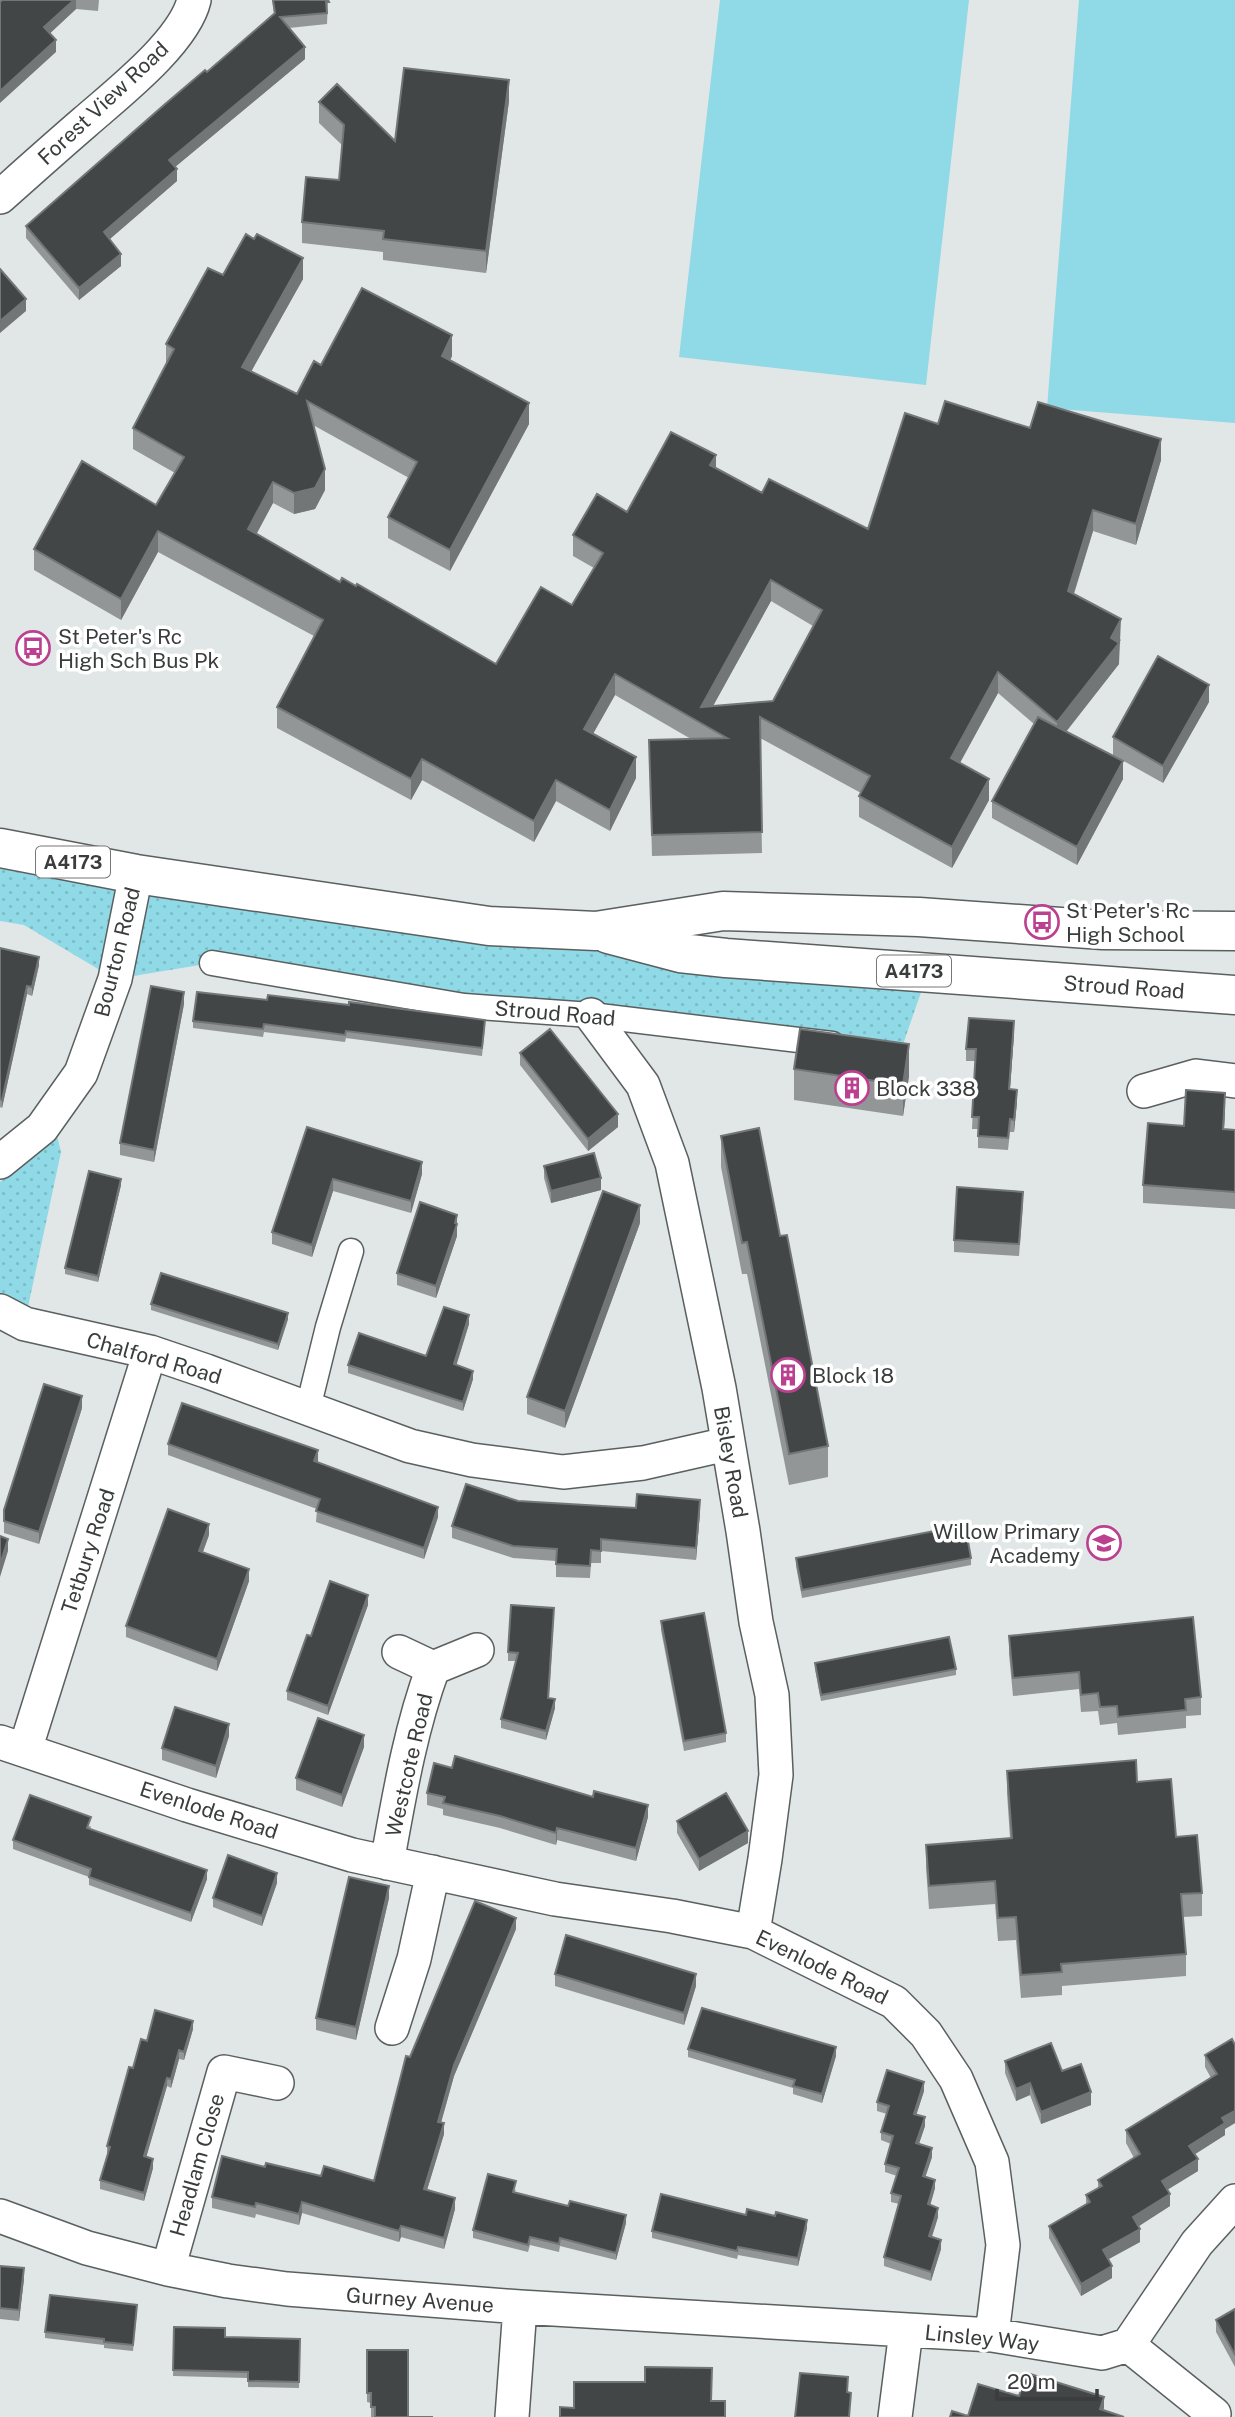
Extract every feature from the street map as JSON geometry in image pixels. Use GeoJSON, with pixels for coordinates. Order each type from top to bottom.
{"type":"FeatureCollection","features":[{"type":"Feature","properties":{"kind":"main road","name":"Stroud Road"},"geometry":{"type":"LineString","coordinates":[[0,848],[136,874],[489,926],[596,931],[723,911],[919,917],[1103,930],[1235,931]]}},
{"type":"Feature","properties":{"kind":"main road","name":"Stroud Road"},"geometry":{"type":"LineString","coordinates":[[596,931],[680,953],[726,958],[1235,995]]}},
{"type":"Feature","properties":{"kind":"street","name":"Forest View Road"},"geometry":{"type":"LineString","coordinates":[[0,197],[120,92],[164,48],[190,14],[194,0]]}},
{"type":"Feature","properties":{"kind":"street","name":"Bourton Road"},"geometry":{"type":"LineString","coordinates":[[0,1163],[42,1128],[81,1073],[114,979],[136,874]]}},
{"type":"Feature","properties":{"kind":"street","name":"Stroud Road"},"geometry":{"type":"LineString","coordinates":[[212,963],[464,1006],[591,1015],[850,1046]]}},
{"type":"Feature","properties":{"kind":"street","name":"Bisley Road"},"geometry":{"type":"LineString","coordinates":[[591,1015],[643,1085],[672,1163],[719,1388],[756,1622],[772,1695],[776,1775],[753,1932]]}},
{"type":"Feature","properties":{"kind":"street"},"geometry":{"type":"LineString","coordinates":[[1144,1091],[1196,1076],[1235,1081]]}},
{"type":"Feature","properties":{"kind":"street"},"geometry":{"type":"LineString","coordinates":[[308,1408],[328,1327],[351,1251]]}},
{"type":"Feature","properties":{"kind":"street","name":"Chalford Road"},"geometry":{"type":"LineString","coordinates":[[0,1311],[24,1324],[150,1352],[410,1446],[472,1460],[563,1472],[643,1463],[727,1444]]}},
{"type":"Feature","properties":{"kind":"street","name":"Tetbury Road"},"geometry":{"type":"LineString","coordinates":[[13,1746],[150,1352]]}},
{"type":"Feature","properties":{"kind":"street","name":"Westcote Road"},"geometry":{"type":"LineString","coordinates":[[387,1863],[421,1700],[433,1668],[477,1650]]}},
{"type":"Feature","properties":{"kind":"street","name":"Westcote Road"},"geometry":{"type":"LineString","coordinates":[[399,1652],[433,1668]]}},
{"type":"Feature","properties":{"kind":"street","name":"Evenlode Road"},"geometry":{"type":"LineString","coordinates":[[13,1746],[352,1855],[555,1899],[672,1916],[753,1932],[894,2002],[926,2034],[956,2079],[992,2162],[1003,2245],[992,2335]]}},
{"type":"Feature","properties":{"kind":"street"},"geometry":{"type":"LineString","coordinates":[[388,2019],[414,1959],[427,1871]]}},
{"type":"Feature","properties":{"kind":"street","name":"Headlam Close"},"geometry":{"type":"LineString","coordinates":[[168,2269],[223,2072],[277,2083]]}},
{"type":"Feature","properties":{"kind":"street"},"geometry":{"type":"LineString","coordinates":[[1214,2414],[1128,2345],[1197,2243],[1235,2201]]}},
{"type":"Feature","properties":{"kind":"street","name":"Gurney Avenue"},"geometry":{"type":"LineString","coordinates":[[0,2216],[87,2248],[168,2269],[287,2289],[850,2328]]}},
{"type":"Feature","properties":{"kind":"street"},"geometry":{"type":"LineString","coordinates":[[512,2417],[520,2307]]}},
{"type":"Feature","properties":{"kind":"street","name":"Linsley Way"},"geometry":{"type":"LineString","coordinates":[[850,2328],[992,2335],[1102,2353],[1128,2345]]}},
{"type":"Feature","properties":{"kind":"street"},"geometry":{"type":"LineString","coordinates":[[895,2417],[906,2331]]}},
{"type":"Feature","properties":{"kind":"shaded area"},"geometry":{"type":"Polygon","coordinates":[[[720,0],[969,0],[926,385],[679,357],[720,0]]]}},
{"type":"Feature","properties":{"kind":"shaded area"},"geometry":{"type":"Polygon","coordinates":[[[1079,0],[1235,0],[1235,423],[1047,408],[1079,0]]]}},
{"type":"Feature","properties":{"kind":"shaded area"},"geometry":{"type":"Polygon","coordinates":[[[0,848],[928,972],[900,1053],[212,963],[115,979],[24,925],[0,921],[0,848]]]}},
{"type":"Feature","properties":{"kind":"shaded area"},"geometry":{"type":"Polygon","coordinates":[[[55,1127],[61,1152],[28,1307],[0,1297],[0,1182],[27,1162],[55,1127]]]}},
{"type":"Feature","properties":{"kind":"building"},"geometry":{"type":"Polygon","coordinates":[[[74,0],[44,27],[56,40],[0,91],[0,2],[74,0]]]}},
{"type":"Feature","properties":{"kind":"building"},"geometry":{"type":"Polygon","coordinates":[[[273,0],[329,2],[326,2],[327,13],[280,17],[305,47],[169,160],[177,169],[104,232],[121,254],[79,288],[26,226],[164,105],[275,13],[273,0]]]}},
{"type":"Feature","properties":{"kind":"building"},"geometry":{"type":"Polygon","coordinates":[[[404,68],[509,80],[486,251],[383,239],[384,231],[302,222],[306,177],[339,180],[344,125],[319,102],[337,84],[395,141],[404,68]]]}},
{"type":"Feature","properties":{"kind":"building"},"geometry":{"type":"Polygon","coordinates":[[[246,234],[254,239],[257,234],[303,258],[242,367],[297,394],[314,361],[321,365],[362,288],[452,335],[442,356],[529,403],[450,550],[388,517],[417,462],[307,401],[325,469],[315,488],[294,493],[273,482],[248,529],[340,582],[342,578],[356,586],[357,584],[496,664],[541,587],[572,605],[603,553],[573,535],[597,494],[627,512],[671,432],[716,455],[710,465],[762,493],[769,479],[868,529],[905,413],[938,424],[945,401],[1030,428],[1038,402],[1161,439],[1136,524],[1093,510],[1068,591],[1121,619],[1111,638],[1119,643],[1057,722],[998,672],[951,758],[989,779],[952,847],[859,796],[870,776],[760,717],[762,832],[652,835],[649,740],[727,738],[615,674],[584,729],[636,757],[610,810],[556,780],[534,821],[422,759],[411,779],[277,707],[323,620],[158,531],[121,599],[34,549],[82,461],[156,505],[184,457],[133,428],[174,349],[166,344],[208,268],[223,275],[246,234]],[[771,580],[701,707],[773,701],[822,610],[771,580]]]}},
{"type":"Feature","properties":{"kind":"building"},"geometry":{"type":"Polygon","coordinates":[[[0,269],[26,299],[0,321],[0,269]]]}},
{"type":"Feature","properties":{"kind":"building"},"geometry":{"type":"Polygon","coordinates":[[[1158,656],[1209,685],[1163,766],[1113,737],[1158,656]]]}},
{"type":"Feature","properties":{"kind":"building"},"geometry":{"type":"Polygon","coordinates":[[[1038,717],[1123,761],[1077,847],[992,801],[1038,717]]]}},
{"type":"Feature","properties":{"kind":"building"},"geometry":{"type":"Polygon","coordinates":[[[0,948],[39,957],[32,987],[27,986],[2,1100],[0,1099],[0,948]]]}},
{"type":"Feature","properties":{"kind":"building"},"geometry":{"type":"Polygon","coordinates":[[[151,986],[184,992],[154,1150],[120,1143],[151,986]]]}},
{"type":"Feature","properties":{"kind":"building"},"geometry":{"type":"Polygon","coordinates":[[[197,992],[267,1000],[268,995],[349,1005],[349,1002],[485,1020],[482,1048],[346,1031],[345,1035],[264,1024],[263,1029],[193,1021],[197,992]]]}},
{"type":"Feature","properties":{"kind":"building"},"geometry":{"type":"Polygon","coordinates":[[[969,1018],[1014,1021],[1009,1089],[1017,1090],[1014,1120],[1010,1119],[1008,1138],[978,1136],[979,1117],[972,1117],[976,1049],[966,1049],[969,1018]]]}},
{"type":"Feature","properties":{"kind":"building"},"geometry":{"type":"Polygon","coordinates":[[[550,1029],[618,1114],[588,1139],[520,1053],[550,1029]]]}},
{"type":"Feature","properties":{"kind":"building"},"geometry":{"type":"Polygon","coordinates":[[[800,1029],[909,1044],[903,1085],[794,1069],[800,1029]]]}},
{"type":"Feature","properties":{"kind":"building"},"geometry":{"type":"Polygon","coordinates":[[[1186,1090],[1225,1093],[1223,1129],[1235,1130],[1235,1192],[1143,1185],[1148,1123],[1184,1126],[1186,1090]]]}},
{"type":"Feature","properties":{"kind":"building"},"geometry":{"type":"Polygon","coordinates":[[[307,1127],[422,1162],[411,1201],[333,1179],[312,1245],[272,1232],[307,1127]]]}},
{"type":"Feature","properties":{"kind":"building"},"geometry":{"type":"Polygon","coordinates":[[[759,1128],[780,1236],[787,1235],[828,1446],[789,1454],[747,1242],[742,1243],[721,1136],[759,1128]]]}},
{"type":"Feature","properties":{"kind":"building"},"geometry":{"type":"Polygon","coordinates":[[[594,1153],[601,1178],[551,1191],[544,1166],[594,1153]]]}},
{"type":"Feature","properties":{"kind":"building"},"geometry":{"type":"Polygon","coordinates":[[[89,1171],[121,1179],[98,1276],[65,1268],[89,1171]]]}},
{"type":"Feature","properties":{"kind":"building"},"geometry":{"type":"Polygon","coordinates":[[[957,1187],[1023,1192],[1019,1244],[954,1240],[957,1187]]]}},
{"type":"Feature","properties":{"kind":"building"},"geometry":{"type":"Polygon","coordinates":[[[603,1191],[640,1205],[565,1411],[527,1397],[603,1191]]]}},
{"type":"Feature","properties":{"kind":"building"},"geometry":{"type":"Polygon","coordinates":[[[420,1202],[457,1215],[457,1224],[436,1286],[397,1273],[420,1202]]]}},
{"type":"Feature","properties":{"kind":"building"},"geometry":{"type":"Polygon","coordinates":[[[161,1273],[288,1313],[278,1344],[151,1304],[161,1273]]]}},
{"type":"Feature","properties":{"kind":"building"},"geometry":{"type":"Polygon","coordinates":[[[444,1307],[469,1315],[454,1364],[473,1371],[463,1402],[348,1365],[359,1333],[426,1356],[444,1307]]]}},
{"type":"Feature","properties":{"kind":"building"},"geometry":{"type":"Polygon","coordinates":[[[44,1384],[82,1396],[39,1532],[4,1521],[4,1510],[44,1384]]]}},
{"type":"Feature","properties":{"kind":"building"},"geometry":{"type":"Polygon","coordinates":[[[182,1403],[318,1450],[314,1461],[438,1507],[424,1548],[316,1511],[320,1499],[168,1444],[182,1403]]]}},
{"type":"Feature","properties":{"kind":"building"},"geometry":{"type":"Polygon","coordinates":[[[466,1484],[518,1501],[636,1508],[637,1494],[700,1500],[696,1548],[601,1539],[601,1551],[591,1550],[590,1566],[556,1564],[557,1549],[513,1546],[452,1526],[466,1484]]]}},
{"type":"Feature","properties":{"kind":"building"},"geometry":{"type":"Polygon","coordinates":[[[168,1509],[209,1524],[199,1551],[249,1569],[217,1659],[126,1626],[168,1509]]]}},
{"type":"Feature","properties":{"kind":"building"},"geometry":{"type":"Polygon","coordinates":[[[965,1525],[971,1558],[802,1590],[796,1558],[965,1525]]]}},
{"type":"Feature","properties":{"kind":"building"},"geometry":{"type":"Polygon","coordinates":[[[0,1536],[8,1539],[0,1565],[0,1536]]]}},
{"type":"Feature","properties":{"kind":"building"},"geometry":{"type":"Polygon","coordinates":[[[330,1581],[368,1595],[328,1706],[287,1691],[307,1635],[311,1636],[330,1581]]]}},
{"type":"Feature","properties":{"kind":"building"},"geometry":{"type":"Polygon","coordinates":[[[511,1605],[554,1608],[548,1698],[555,1699],[546,1731],[501,1719],[518,1653],[508,1652],[511,1605]]]}},
{"type":"Feature","properties":{"kind":"building"},"geometry":{"type":"Polygon","coordinates":[[[704,1613],[726,1733],[684,1741],[661,1621],[704,1613]]]}},
{"type":"Feature","properties":{"kind":"building"},"geometry":{"type":"Polygon","coordinates":[[[1193,1617],[1201,1697],[1185,1699],[1186,1710],[1118,1717],[1117,1706],[1100,1707],[1098,1693],[1081,1695],[1079,1672],[1013,1678],[1009,1636],[1193,1617]]]}},
{"type":"Feature","properties":{"kind":"building"},"geometry":{"type":"Polygon","coordinates":[[[949,1637],[956,1669],[821,1695],[815,1663],[949,1637]]]}},
{"type":"Feature","properties":{"kind":"building"},"geometry":{"type":"Polygon","coordinates":[[[175,1707],[229,1724],[216,1766],[162,1748],[175,1707]]]}},
{"type":"Feature","properties":{"kind":"building"},"geometry":{"type":"Polygon","coordinates":[[[318,1718],[364,1735],[342,1795],[296,1778],[318,1718]]]}},
{"type":"Feature","properties":{"kind":"building"},"geometry":{"type":"Polygon","coordinates":[[[455,1756],[593,1797],[594,1791],[648,1805],[636,1848],[557,1828],[556,1833],[443,1803],[445,1797],[427,1793],[434,1763],[452,1768],[455,1756]]]}},
{"type":"Feature","properties":{"kind":"building"},"geometry":{"type":"Polygon","coordinates":[[[1136,1760],[1137,1782],[1171,1779],[1176,1837],[1197,1835],[1202,1893],[1181,1894],[1186,1954],[1061,1964],[1062,1972],[1021,1975],[1016,1917],[998,1918],[995,1881],[929,1886],[926,1845],[1012,1838],[1007,1771],[1136,1760]]]}},
{"type":"Feature","properties":{"kind":"building"},"geometry":{"type":"Polygon","coordinates":[[[726,1793],[748,1831],[699,1859],[677,1821],[726,1793]]]}},
{"type":"Feature","properties":{"kind":"building"},"geometry":{"type":"Polygon","coordinates":[[[30,1795],[91,1817],[87,1828],[207,1870],[191,1913],[89,1877],[91,1869],[13,1840],[30,1795]]]}},
{"type":"Feature","properties":{"kind":"building"},"geometry":{"type":"Polygon","coordinates":[[[228,1855],[277,1873],[262,1916],[213,1898],[228,1855]]]}},
{"type":"Feature","properties":{"kind":"building"},"geometry":{"type":"Polygon","coordinates":[[[349,1877],[389,1886],[356,2027],[316,2018],[349,1877]]]}},
{"type":"Feature","properties":{"kind":"building"},"geometry":{"type":"Polygon","coordinates":[[[475,1901],[516,1918],[454,2065],[438,2122],[444,2123],[424,2189],[455,2198],[444,2238],[401,2226],[399,2231],[302,2202],[299,2214],[256,2203],[255,2207],[212,2197],[222,2156],[265,2167],[266,2163],[321,2176],[324,2166],[374,2181],[406,2056],[410,2057],[475,1901]]]}},
{"type":"Feature","properties":{"kind":"building"},"geometry":{"type":"Polygon","coordinates":[[[566,1935],[696,1974],[684,2013],[555,1974],[566,1935]]]}},
{"type":"Feature","properties":{"kind":"building"},"geometry":{"type":"Polygon","coordinates":[[[702,2008],[836,2047],[822,2094],[793,2086],[795,2080],[688,2049],[702,2008]]]}},
{"type":"Feature","properties":{"kind":"building"},"geometry":{"type":"Polygon","coordinates":[[[155,2010],[193,2021],[184,2052],[179,2050],[171,2079],[167,2078],[144,2156],[153,2159],[144,2193],[100,2180],[129,2067],[133,2068],[141,2039],[147,2041],[155,2010]]]}},
{"type":"Feature","properties":{"kind":"building"},"geometry":{"type":"Polygon","coordinates":[[[1232,2039],[1235,2045],[1235,2111],[1222,2118],[1225,2123],[1189,2146],[1198,2159],[1162,2181],[1170,2194],[1133,2217],[1140,2229],[1103,2250],[1112,2266],[1081,2284],[1049,2226],[1090,2202],[1086,2195],[1102,2186],[1098,2180],[1140,2154],[1126,2130],[1217,2074],[1205,2055],[1232,2039]]]}},
{"type":"Feature","properties":{"kind":"building"},"geometry":{"type":"Polygon","coordinates":[[[1051,2043],[1062,2071],[1081,2064],[1091,2092],[1041,2112],[1030,2083],[1016,2089],[1005,2061],[1051,2043]]]}},
{"type":"Feature","properties":{"kind":"building"},"geometry":{"type":"Polygon","coordinates":[[[887,2070],[924,2082],[914,2114],[925,2117],[916,2143],[932,2148],[923,2176],[935,2180],[928,2204],[938,2208],[929,2236],[941,2240],[931,2272],[884,2257],[901,2196],[891,2193],[899,2168],[885,2164],[893,2136],[881,2132],[889,2106],[877,2102],[887,2070]]]}},
{"type":"Feature","properties":{"kind":"building"},"geometry":{"type":"Polygon","coordinates":[[[488,2174],[516,2181],[513,2192],[568,2206],[570,2201],[626,2215],[616,2253],[560,2238],[559,2244],[530,2237],[528,2245],[473,2230],[488,2174]]]}},
{"type":"Feature","properties":{"kind":"building"},"geometry":{"type":"Polygon","coordinates":[[[661,2194],[746,2215],[747,2209],[775,2216],[776,2212],[807,2220],[798,2258],[738,2247],[737,2251],[652,2231],[661,2194]]]}},
{"type":"Feature","properties":{"kind":"building"},"geometry":{"type":"Polygon","coordinates":[[[0,2266],[24,2268],[19,2310],[0,2308],[0,2266]]]}},
{"type":"Feature","properties":{"kind":"building"},"geometry":{"type":"Polygon","coordinates":[[[50,2295],[137,2305],[133,2345],[45,2332],[50,2295]]]}},
{"type":"Feature","properties":{"kind":"building"},"geometry":{"type":"Polygon","coordinates":[[[1235,2309],[1235,2355],[1216,2320],[1235,2309]]]}},
{"type":"Feature","properties":{"kind":"building"},"geometry":{"type":"Polygon","coordinates":[[[174,2327],[225,2328],[225,2337],[300,2339],[299,2382],[248,2381],[248,2372],[173,2370],[174,2327]]]}},
{"type":"Feature","properties":{"kind":"building"},"geometry":{"type":"Polygon","coordinates":[[[367,2350],[408,2350],[408,2417],[375,2417],[375,2407],[371,2407],[371,2393],[367,2393],[367,2350]]]}},
{"type":"Feature","properties":{"kind":"building"},"geometry":{"type":"Polygon","coordinates":[[[645,2367],[712,2368],[711,2401],[725,2401],[725,2417],[560,2417],[560,2407],[574,2408],[574,2382],[645,2382],[645,2367]]]}},
{"type":"Feature","properties":{"kind":"building"},"geometry":{"type":"Polygon","coordinates":[[[800,2373],[848,2377],[847,2392],[851,2393],[849,2417],[795,2417],[800,2373]]]}},
{"type":"Feature","properties":{"kind":"building"},"geometry":{"type":"Polygon","coordinates":[[[1027,2373],[1104,2397],[1100,2409],[1124,2417],[950,2417],[952,2411],[968,2416],[978,2384],[1019,2396],[1027,2373]]]}},
{"type":"Feature","properties":{"kind":"place","name":"St Peter's Rc High Sch Bus Pk"},"geometry":{"type":"Point","coordinates":[33,648]}},
{"type":"Feature","properties":{"kind":"place","name":"St Peter's Rc High School"},"geometry":{"type":"Point","coordinates":[1042,922]}},
{"type":"Feature","properties":{"kind":"place","name":"Block 338"},"geometry":{"type":"Point","coordinates":[852,1088]}},
{"type":"Feature","properties":{"kind":"place","name":"Block 18"},"geometry":{"type":"Point","coordinates":[788,1375]}},
{"type":"Feature","properties":{"kind":"place","name":"Willow Primary Academy"},"geometry":{"type":"Point","coordinates":[1104,1543]}}]}
